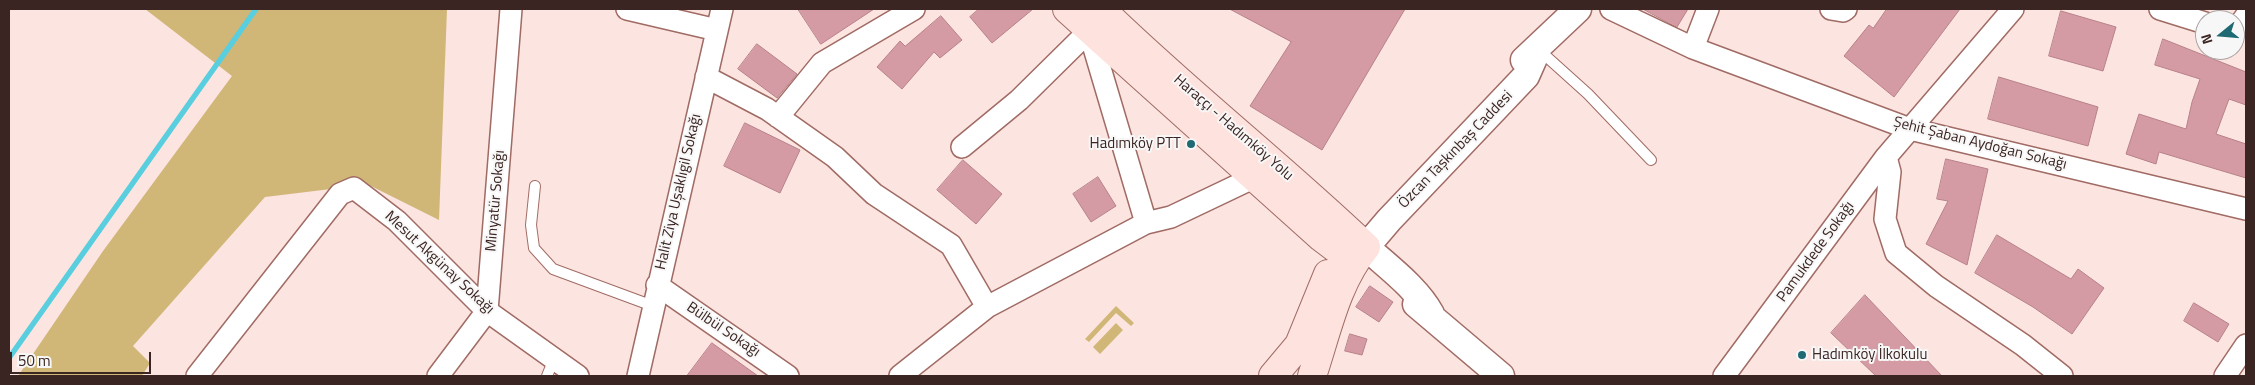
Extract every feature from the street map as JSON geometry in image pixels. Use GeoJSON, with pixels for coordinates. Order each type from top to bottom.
{"type":"FeatureCollection","features":[{"type":"Feature","properties":{"kind":"main road"},"geometry":{"type":"LineString","coordinates":[[1067,9],[1097,16],[1255,177],[1354,250]]}},
{"type":"Feature","properties":{"kind":"main road","name":"Haraççı - Hadımköy Yolu"},"geometry":{"type":"LineString","coordinates":[[1097,16],[1145,51],[1278,166],[1354,250]]}},
{"type":"Feature","properties":{"kind":"main road"},"geometry":{"type":"LineString","coordinates":[[1273,376],[1299,345],[1331,266],[1354,250]]}},
{"type":"Feature","properties":{"kind":"main road"},"geometry":{"type":"LineString","coordinates":[[1312,376],[1354,250]]}},
{"type":"Feature","properties":{"kind":"street","name":"Minyatür Sokağı"},"geometry":{"type":"LineString","coordinates":[[487,310],[512,9]]}},
{"type":"Feature","properties":{"kind":"street"},"geometry":{"type":"LineString","coordinates":[[627,9],[717,30]]}},
{"type":"Feature","properties":{"kind":"street","name":"Halit Ziya Uşaklıgil Sokağı"},"geometry":{"type":"LineString","coordinates":[[638,376],[655,295],[722,9]]}},
{"type":"Feature","properties":{"kind":"street"},"geometry":{"type":"LineString","coordinates":[[778,117],[822,63],[914,9]]}},
{"type":"Feature","properties":{"kind":"street","name":"Özcan Taşkınbaş Caddesi"},"geometry":{"type":"LineString","coordinates":[[1354,250],[1516,66],[1538,49],[1578,9]]}},
{"type":"Feature","properties":{"kind":"street","name":"Şehit Şaban Aydoğan Sokağı"},"geometry":{"type":"LineString","coordinates":[[1611,9],[1693,48],[1910,129],[2246,209]]}},
{"type":"Feature","properties":{"kind":"street"},"geometry":{"type":"LineString","coordinates":[[1693,48],[1708,9]]}},
{"type":"Feature","properties":{"kind":"street"},"geometry":{"type":"LineString","coordinates":[[1831,9],[1843,11],[1846,9]]}},
{"type":"Feature","properties":{"kind":"street","name":"Pamukdede Sokağı"},"geometry":{"type":"LineString","coordinates":[[1724,376],[1886,157],[2013,9]]}},
{"type":"Feature","properties":{"kind":"street"},"geometry":{"type":"LineString","coordinates":[[2160,9],[2195,20]]}},
{"type":"Feature","properties":{"kind":"street"},"geometry":{"type":"LineString","coordinates":[[962,147],[1019,100],[1097,16]]}},
{"type":"Feature","properties":{"kind":"street"},"geometry":{"type":"LineString","coordinates":[[1097,16],[1146,224]]}},
{"type":"Feature","properties":{"kind":"street"},"geometry":{"type":"LineString","coordinates":[[706,76],[778,117],[835,157],[874,194],[951,245],[987,307]]}},
{"type":"Feature","properties":{"kind":"street"},"geometry":{"type":"LineString","coordinates":[[1886,157],[1890,172],[1885,219],[1896,253],[1936,286],[2023,345],[2062,376]]}},
{"type":"Feature","properties":{"kind":"street"},"geometry":{"type":"LineString","coordinates":[[900,376],[987,307],[1146,224],[1171,217],[1255,177]]}},
{"type":"Feature","properties":{"kind":"street","name":"Mesut Akgünay Sokağı"},"geometry":{"type":"LineString","coordinates":[[197,376],[340,194],[354,188],[396,221],[487,310],[551,368],[578,376]]}},
{"type":"Feature","properties":{"kind":"street"},"geometry":{"type":"LineString","coordinates":[[1354,250],[1431,314],[1501,376]]}},
{"type":"Feature","properties":{"kind":"street","name":"Bülbül Sokağı"},"geometry":{"type":"LineString","coordinates":[[655,295],[788,376]]}},
{"type":"Feature","properties":{"kind":"street"},"geometry":{"type":"LineString","coordinates":[[438,376],[487,310]]}},
{"type":"Feature","properties":{"kind":"street"},"geometry":{"type":"LineString","coordinates":[[2225,376],[2246,345]]}},
{"type":"Feature","properties":{"kind":"lane"},"geometry":{"type":"LineString","coordinates":[[1538,49],[1588,94],[1651,160]]}},
{"type":"Feature","properties":{"kind":"lane"},"geometry":{"type":"LineString","coordinates":[[535,186],[531,225],[534,248],[553,269],[655,295]]}},
{"type":"Feature","properties":{"kind":"shaded area"},"geometry":{"type":"Polygon","coordinates":[[[145,9],[447,9],[439,220],[359,180],[331,189],[265,197],[133,346],[150,363],[142,376],[18,376],[103,251],[232,76],[145,9]]]}},
{"type":"Feature","properties":{"kind":"shaded area"},"geometry":{"type":"Polygon","coordinates":[[[1116,306],[1134,323],[1131,326],[1116,313],[1089,342],[1085,339],[1116,306]]]}},
{"type":"Feature","properties":{"kind":"shaded area"},"geometry":{"type":"Polygon","coordinates":[[[1116,323],[1123,330],[1100,354],[1093,347],[1116,323]]]}},
{"type":"Feature","properties":{"kind":"building"},"geometry":{"type":"Polygon","coordinates":[[[798,9],[874,9],[821,44],[798,9]]]}},
{"type":"Feature","properties":{"kind":"building"},"geometry":{"type":"Polygon","coordinates":[[[979,9],[1033,9],[992,43],[970,17],[979,9]]]}},
{"type":"Feature","properties":{"kind":"building"},"geometry":{"type":"Polygon","coordinates":[[[1230,9],[1405,9],[1322,150],[1250,106],[1291,42],[1230,9]]]}},
{"type":"Feature","properties":{"kind":"building"},"geometry":{"type":"Polygon","coordinates":[[[1643,9],[1688,9],[1677,27],[1643,9]]]}},
{"type":"Feature","properties":{"kind":"building"},"geometry":{"type":"Polygon","coordinates":[[[1887,9],[1960,9],[1894,97],[1844,56],[1869,25],[1873,28],[1887,9]]]}},
{"type":"Feature","properties":{"kind":"building"},"geometry":{"type":"Polygon","coordinates":[[[2061,11],[2116,27],[2103,71],[2049,56],[2061,11]]]}},
{"type":"Feature","properties":{"kind":"building"},"geometry":{"type":"Polygon","coordinates":[[[941,16],[962,40],[940,58],[934,52],[902,89],[877,67],[900,41],[905,46],[941,16]]]}},
{"type":"Feature","properties":{"kind":"building"},"geometry":{"type":"Polygon","coordinates":[[[2163,39],[2195,52],[2195,60],[2216,60],[2246,72],[2246,105],[2229,99],[2216,134],[2246,144],[2246,178],[2159,152],[2156,164],[2126,154],[2139,114],[2186,129],[2192,102],[2200,79],[2155,65],[2163,39]]]}},
{"type":"Feature","properties":{"kind":"building"},"geometry":{"type":"Polygon","coordinates":[[[757,44],[797,74],[777,98],[738,69],[757,44]]]}},
{"type":"Feature","properties":{"kind":"building"},"geometry":{"type":"Polygon","coordinates":[[[1999,77],[2098,107],[2088,146],[1988,119],[1999,77]]]}},
{"type":"Feature","properties":{"kind":"building"},"geometry":{"type":"Polygon","coordinates":[[[745,123],[800,150],[780,193],[724,166],[745,123]]]}},
{"type":"Feature","properties":{"kind":"building"},"geometry":{"type":"Polygon","coordinates":[[[1946,159],[1988,169],[1967,265],[1926,244],[1948,201],[1937,199],[1946,159]]]}},
{"type":"Feature","properties":{"kind":"building"},"geometry":{"type":"Polygon","coordinates":[[[963,160],[1002,194],[976,224],[937,190],[963,160]]]}},
{"type":"Feature","properties":{"kind":"building"},"geometry":{"type":"Polygon","coordinates":[[[1098,177],[1116,206],[1091,222],[1073,194],[1098,177]]]}},
{"type":"Feature","properties":{"kind":"building"},"geometry":{"type":"Polygon","coordinates":[[[1997,235],[2071,279],[2078,269],[2104,288],[2072,334],[2033,307],[1975,273],[1997,235]]]}},
{"type":"Feature","properties":{"kind":"building"},"geometry":{"type":"Polygon","coordinates":[[[1370,286],[1393,302],[1379,322],[1356,307],[1370,286]]]}},
{"type":"Feature","properties":{"kind":"building"},"geometry":{"type":"Polygon","coordinates":[[[1865,295],[1942,376],[1876,376],[1831,333],[1865,295]]]}},
{"type":"Feature","properties":{"kind":"building"},"geometry":{"type":"Polygon","coordinates":[[[2194,303],[2229,324],[2218,342],[2184,321],[2194,303]]]}},
{"type":"Feature","properties":{"kind":"building"},"geometry":{"type":"Polygon","coordinates":[[[1350,334],[1367,339],[1362,355],[1345,351],[1350,334]]]}},
{"type":"Feature","properties":{"kind":"building"},"geometry":{"type":"Polygon","coordinates":[[[712,343],[758,376],[687,376],[712,343]]]}},
{"type":"Feature","properties":{"kind":"waterway"},"geometry":{"type":"LineString","coordinates":[[9,358],[256,9]]}},
{"type":"Feature","properties":{"kind":"place","name":"Hadımköy PTT"},"geometry":{"type":"Point","coordinates":[1191,144]}},
{"type":"Feature","properties":{"kind":"place","name":"Hadımköy İlkokulu"},"geometry":{"type":"Point","coordinates":[1802,355]}}]}
